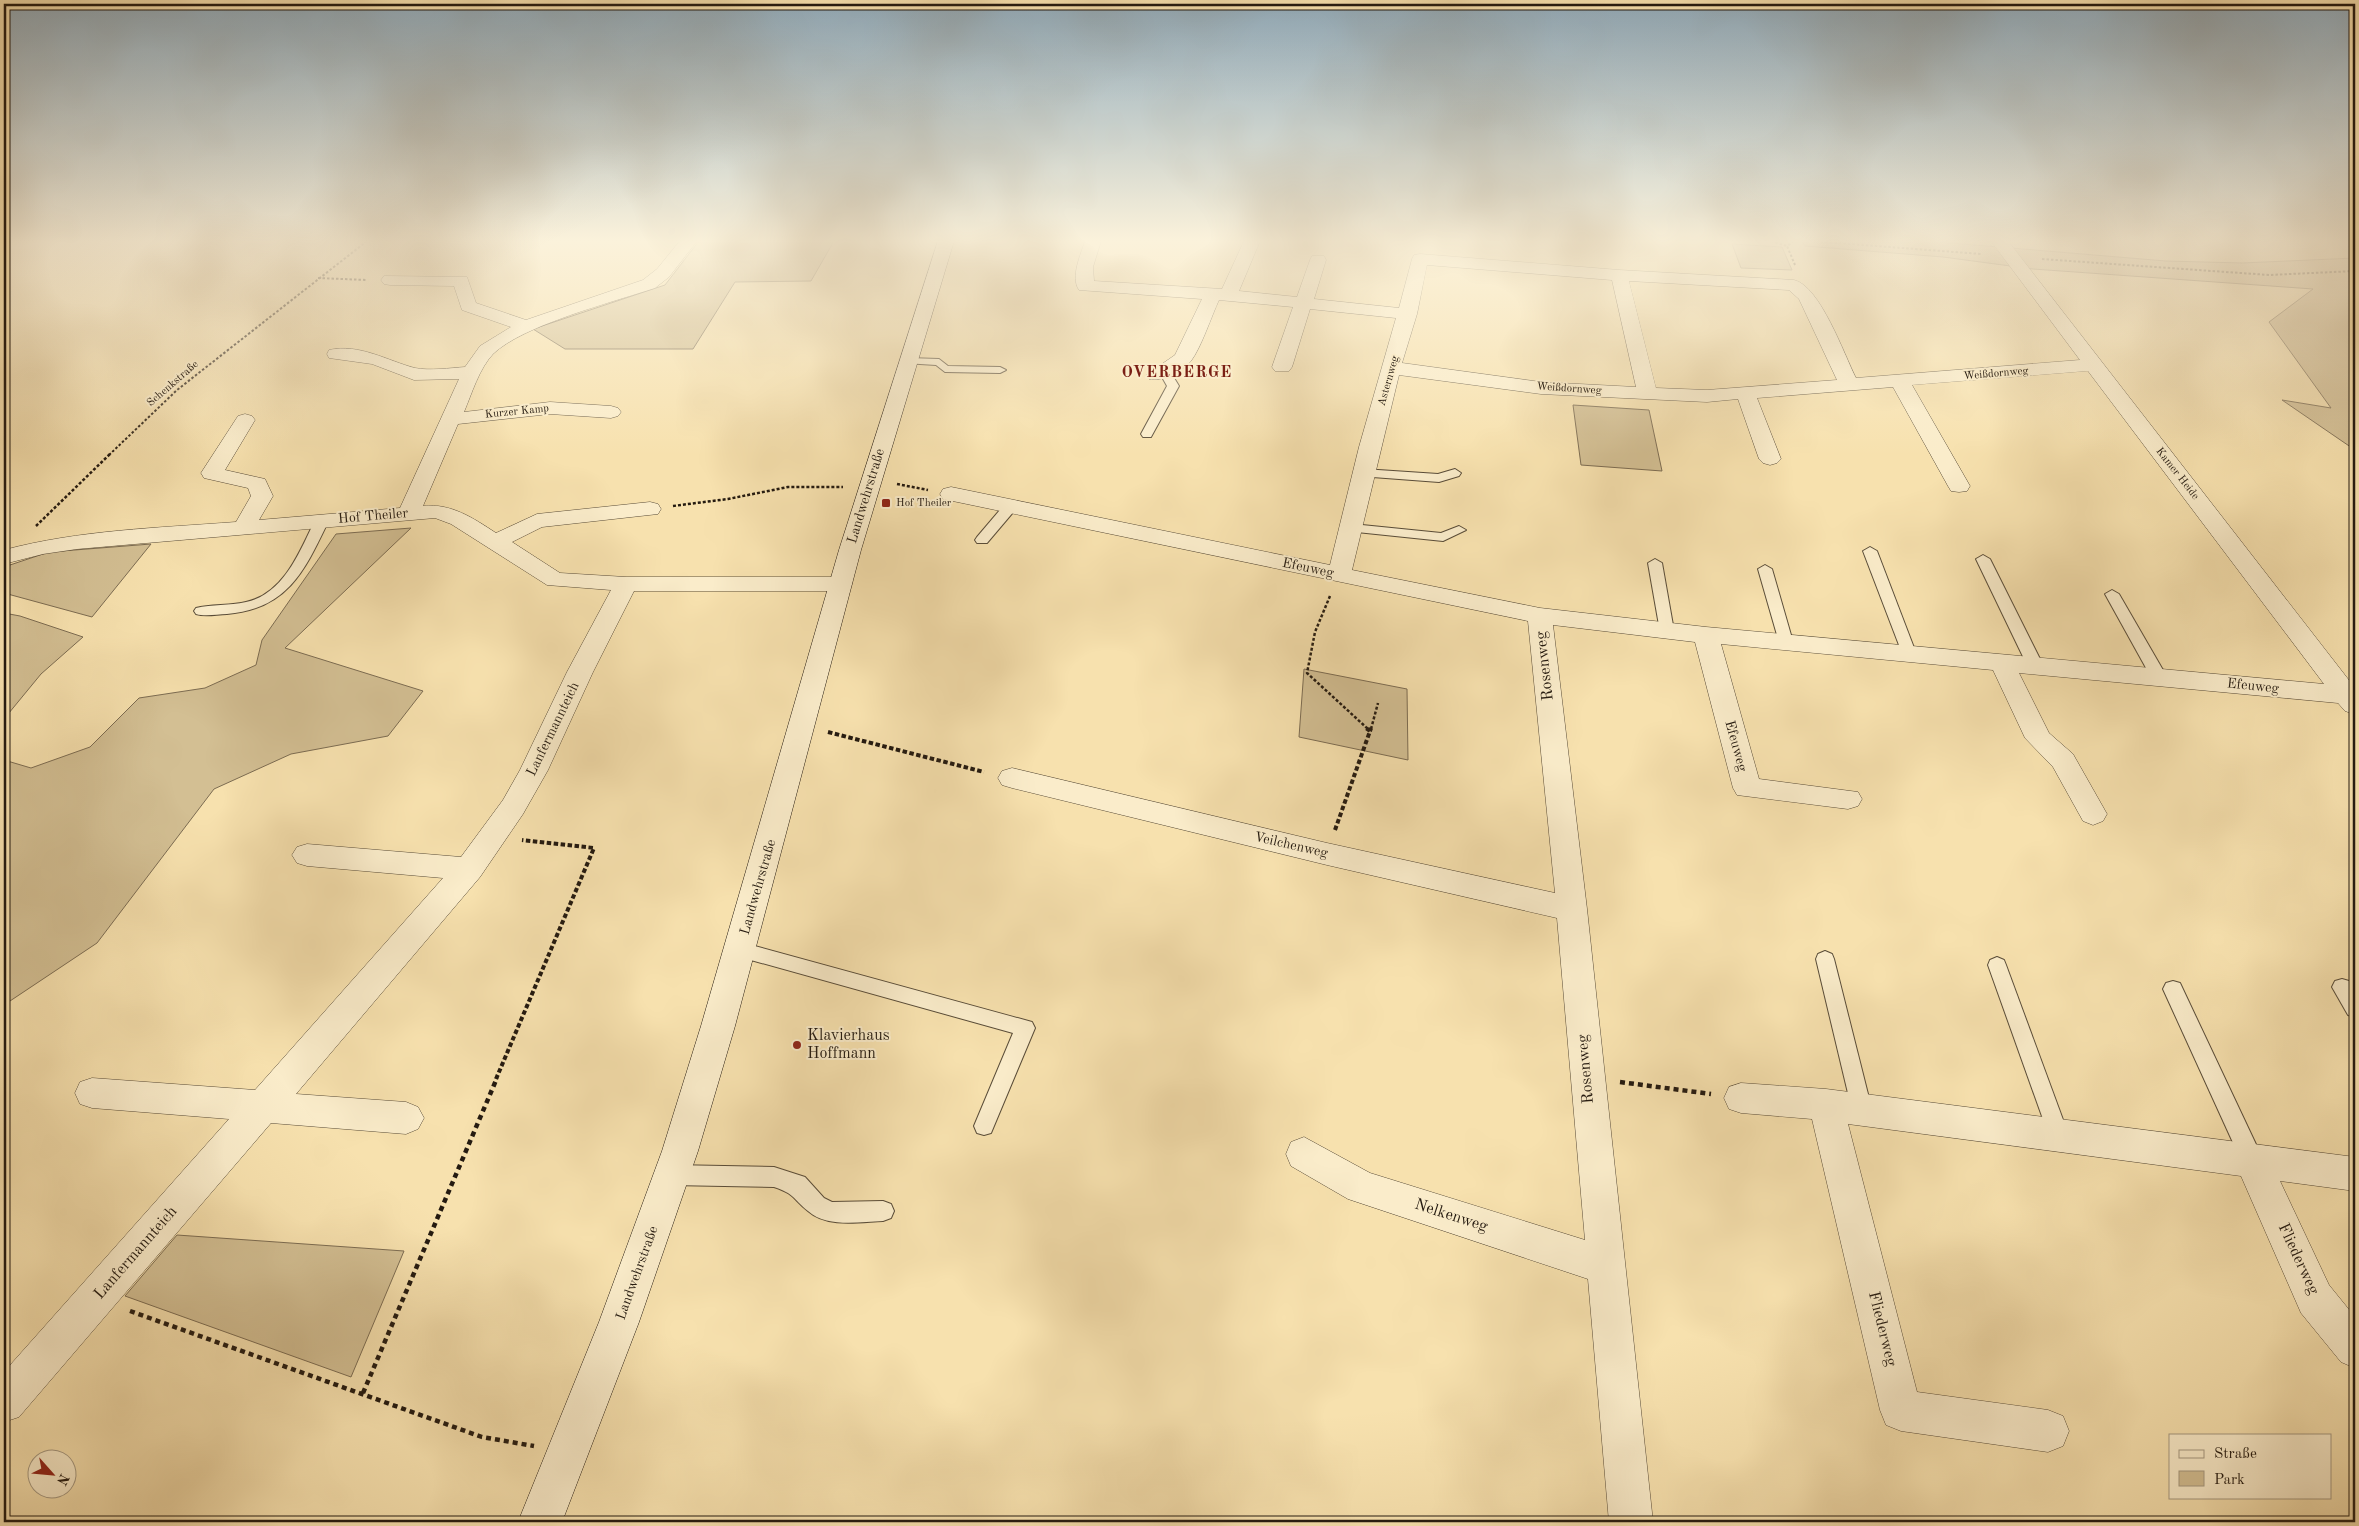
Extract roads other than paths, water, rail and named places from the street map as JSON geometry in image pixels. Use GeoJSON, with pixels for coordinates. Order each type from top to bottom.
{"type":"FeatureCollection","features":[{"type":"Feature","properties":{"kind":"street"},"geometry":{"type":"LineString","coordinates":[[479,312],[510,319],[525,326]]}},
{"type":"Feature","properties":{"kind":"street"},"geometry":{"type":"LineString","coordinates":[[409,512],[452,419],[470,373],[487,350],[525,326],[566,312]]}},
{"type":"Feature","properties":{"kind":"street","name":"Landwehrstraße"},"geometry":{"type":"LineString","coordinates":[[540,1522],[619,1322],[671,1175],[740,950],[840,584],[923,312]]}},
{"type":"Feature","properties":{"kind":"street"},"geometry":{"type":"LineString","coordinates":[[1160,372],[1183,358],[1209,312]]}},
{"type":"Feature","properties":{"kind":"street"},"geometry":{"type":"LineString","coordinates":[[1282,367],[1299,312]]}},
{"type":"Feature","properties":{"kind":"street"},"geometry":{"type":"LineString","coordinates":[[1392,312],[1408,314]]}},
{"type":"Feature","properties":{"kind":"street"},"geometry":{"type":"LineString","coordinates":[[1628,312],[1648,394]]}},
{"type":"Feature","properties":{"kind":"street"},"geometry":{"type":"LineString","coordinates":[[1814,312],[1850,386]]}},
{"type":"Feature","properties":{"kind":"street","name":"Kamer Heide"},"geometry":{"type":"LineString","coordinates":[[2052,312],[2351,701]]}},
{"type":"Feature","properties":{"kind":"street","name":"Asternweg"},"geometry":{"type":"LineString","coordinates":[[1339,574],[1352,528],[1363,473],[1408,314]]}},
{"type":"Feature","properties":{"kind":"street"},"geometry":{"type":"LineString","coordinates":[[336,354],[376,359],[414,374],[470,373]]}},
{"type":"Feature","properties":{"kind":"street","name":"Weißdornweg"},"geometry":{"type":"LineString","coordinates":[[1393,368],[1542,388],[1707,396],[1900,382],[2092,365]]}},
{"type":"Feature","properties":{"kind":"street"},"geometry":{"type":"LineString","coordinates":[[1900,382],[1959,486]]}},
{"type":"Feature","properties":{"kind":"street"},"geometry":{"type":"LineString","coordinates":[[1746,394],[1770,459]]}},
{"type":"Feature","properties":{"kind":"street","name":"Kurzer Kamp"},"geometry":{"type":"LineString","coordinates":[[452,419],[550,408],[612,412]]}},
{"type":"Feature","properties":{"kind":"street"},"geometry":{"type":"LineString","coordinates":[[244,527],[262,496],[257,484],[212,473],[245,420]]}},
{"type":"Feature","properties":{"kind":"street","name":"Efeuweg"},"geometry":{"type":"LineString","coordinates":[[951,494],[1540,616],[1706,635],[2159,677],[2351,701]]}},
{"type":"Feature","properties":{"kind":"street"},"geometry":{"type":"LineString","coordinates":[[495,542],[537,521],[650,509]]}},
{"type":"Feature","properties":{"kind":"street","name":"Hof Theiler"},"geometry":{"type":"LineString","coordinates":[[4,557],[42,547],[77,542],[437,511],[459,519],[555,580],[626,584],[840,584]]}},
{"type":"Feature","properties":{"kind":"street","name":"Lanfermannteich"},"geometry":{"type":"LineString","coordinates":[[5,1398],[97,1298],[469,869],[513,807],[534,770],[580,672],[626,584]]}},
{"type":"Feature","properties":{"kind":"street","name":"Rosenweg"},"geometry":{"type":"LineString","coordinates":[[1540,616],[1572,909],[1604,1265],[1631,1522]]}},
{"type":"Feature","properties":{"kind":"street","name":"Efeuweg"},"geometry":{"type":"LineString","coordinates":[[1706,635],[1747,788],[1848,799]]}},
{"type":"Feature","properties":{"kind":"street"},"geometry":{"type":"LineString","coordinates":[[2002,663],[2038,738],[2062,761],[2093,814]]}},
{"type":"Feature","properties":{"kind":"street","name":"Veilchenweg"},"geometry":{"type":"LineString","coordinates":[[1012,778],[1327,854],[1572,909]]}},
{"type":"Feature","properties":{"kind":"street"},"geometry":{"type":"LineString","coordinates":[[306,855],[469,869]]}},
{"type":"Feature","properties":{"kind":"street"},"geometry":{"type":"LineString","coordinates":[[92,1093],[261,1108],[406,1118]]}},
{"type":"Feature","properties":{"kind":"street"},"geometry":{"type":"LineString","coordinates":[[1741,1098],[1844,1107],[2355,1174]]}},
{"type":"Feature","properties":{"kind":"street","name":"Fliederweg"},"geometry":{"type":"LineString","coordinates":[[1844,1107],[1901,1410],[2048,1431]]}},
{"type":"Feature","properties":{"kind":"street","name":"Nelkenweg"},"geometry":{"type":"LineString","coordinates":[[1304,1154],[1361,1187],[1604,1265]]}},
{"type":"Feature","properties":{"kind":"street","name":"Fliederweg"},"geometry":{"type":"LineString","coordinates":[[2253,1162],[2316,1299],[2355,1348]]}},
{"type":"Feature","properties":{"kind":"lane"},"geometry":{"type":"LineString","coordinates":[[908,361],[939,362],[945,369],[1000,370]]}},
{"type":"Feature","properties":{"kind":"lane"},"geometry":{"type":"LineString","coordinates":[[1147,434],[1173,386],[1160,372]]}},
{"type":"Feature","properties":{"kind":"lane"},"geometry":{"type":"LineString","coordinates":[[1363,473],[1439,478],[1456,473]]}},
{"type":"Feature","properties":{"kind":"lane"},"geometry":{"type":"LineString","coordinates":[[982,540],[1010,506]]}},
{"type":"Feature","properties":{"kind":"lane"},"geometry":{"type":"LineString","coordinates":[[201,612],[253,605],[268,598],[285,585],[322,520]]}},
{"type":"Feature","properties":{"kind":"lane"},"geometry":{"type":"LineString","coordinates":[[1352,528],[1443,537],[1459,530]]}},
{"type":"Feature","properties":{"kind":"lane"},"geometry":{"type":"LineString","coordinates":[[1870,551],[1909,653]]}},
{"type":"Feature","properties":{"kind":"lane"},"geometry":{"type":"LineString","coordinates":[[1983,560],[2035,665]]}},
{"type":"Feature","properties":{"kind":"lane"},"geometry":{"type":"LineString","coordinates":[[1655,563],[1667,631]]}},
{"type":"Feature","properties":{"kind":"lane"},"geometry":{"type":"LineString","coordinates":[[1766,569],[1786,642]]}},
{"type":"Feature","properties":{"kind":"lane"},"geometry":{"type":"LineString","coordinates":[[2112,594],[2159,677]]}},
{"type":"Feature","properties":{"kind":"lane"},"geometry":{"type":"LineString","coordinates":[[740,950],[1024,1028],[984,1126]]}},
{"type":"Feature","properties":{"kind":"lane","name":"Fliederweg"},"geometry":{"type":"LineString","coordinates":[[1825,959],[1844,1107]]}},
{"type":"Feature","properties":{"kind":"lane"},"geometry":{"type":"LineString","coordinates":[[1997,965],[2059,1136]]}},
{"type":"Feature","properties":{"kind":"lane"},"geometry":{"type":"LineString","coordinates":[[2342,986],[2355,1009]]}},
{"type":"Feature","properties":{"kind":"lane","name":"Fliederweg"},"geometry":{"type":"LineString","coordinates":[[2173,989],[2253,1162]]}},
{"type":"Feature","properties":{"kind":"lane"},"geometry":{"type":"LineString","coordinates":[[671,1175],[774,1177],[797,1184],[816,1205],[830,1212],[883,1211]]}},
{"type":"Feature","properties":{"kind":"place","name":"Hof Theiler"},"geometry":{"type":"Point","coordinates":[886,503]}},
{"type":"Feature","properties":{"kind":"place","name":"Klavierhaus Hoffmann"},"geometry":{"type":"Point","coordinates":[797,1045]}},
{"type":"Feature","properties":{"kind":"district","name":"OVERBERGE"},"geometry":{"type":"Point","coordinates":[1177,373]}}]}
